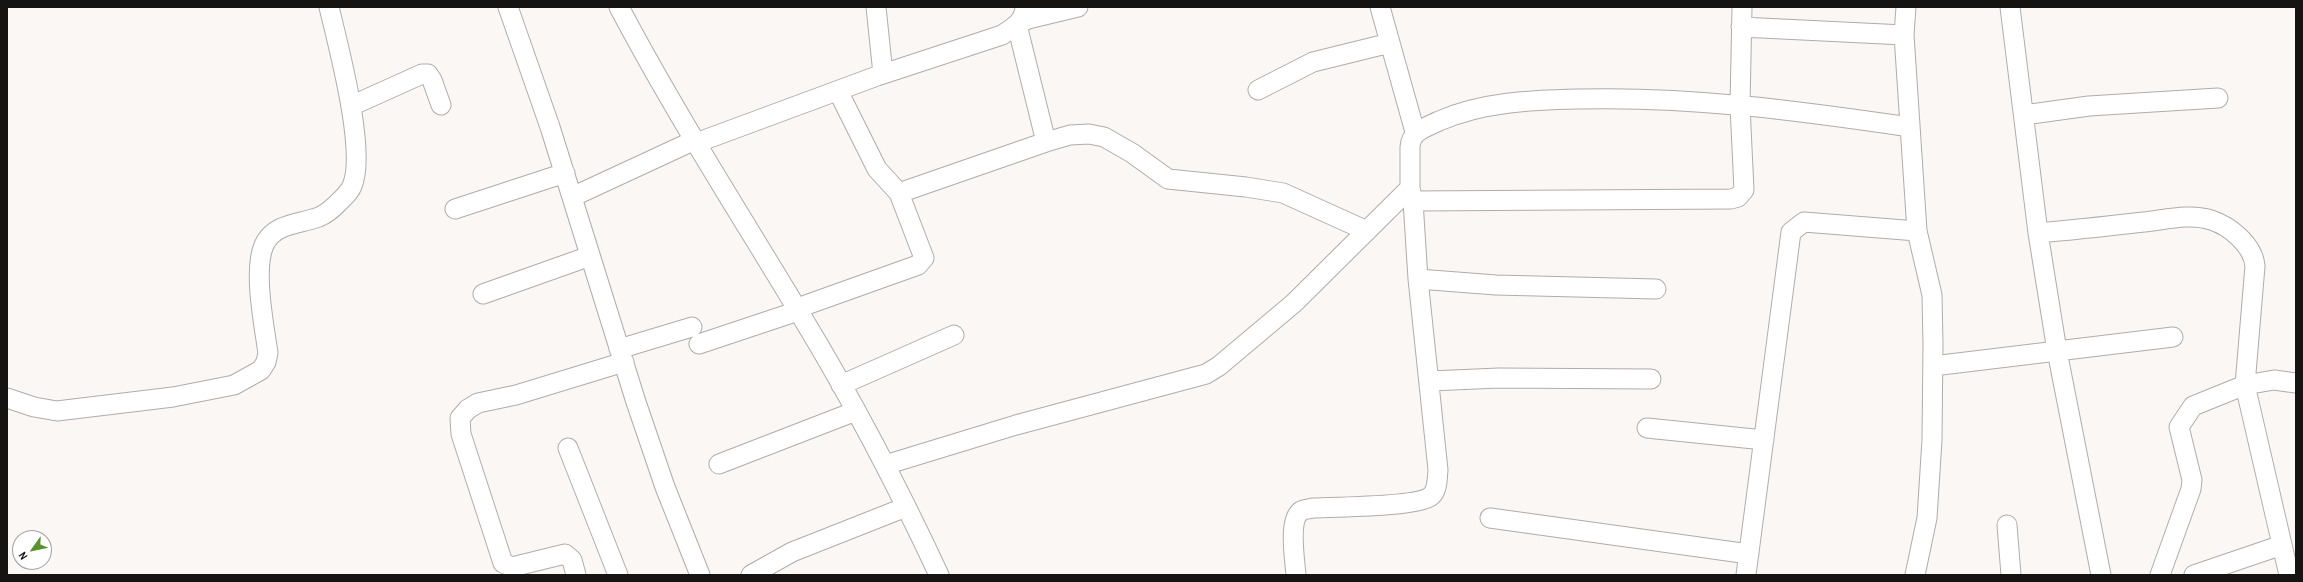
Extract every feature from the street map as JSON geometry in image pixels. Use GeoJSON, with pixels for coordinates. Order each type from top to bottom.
{"type":"FeatureCollection","features":[{"type":"Feature","properties":{"kind":"street"},"geometry":{"type":"LineString","coordinates":[[7,398],[48,410],[100,407],[174,397],[234,385],[261,370],[266,362],[268,353],[259,268],[262,250],[267,239],[276,231],[327,213],[352,187],[356,155],[349,88],[329,7]]}},
{"type":"Feature","properties":{"kind":"street"},"geometry":{"type":"LineString","coordinates":[[508,7],[565,173],[590,256],[665,487],[700,575]]}},
{"type":"Feature","properties":{"kind":"street"},"geometry":{"type":"LineString","coordinates":[[618,7],[695,142],[798,311],[856,411],[885,465],[939,575]]}},
{"type":"Feature","properties":{"kind":"street"},"geometry":{"type":"LineString","coordinates":[[876,7],[883,74]]}},
{"type":"Feature","properties":{"kind":"street"},"geometry":{"type":"LineString","coordinates":[[1017,25],[1024,17],[1025,7]]}},
{"type":"Feature","properties":{"kind":"street"},"geometry":{"type":"LineString","coordinates":[[572,197],[695,142],[883,74],[1002,35],[1028,19],[1078,7]]}},
{"type":"Feature","properties":{"kind":"street"},"geometry":{"type":"LineString","coordinates":[[1380,7],[1416,132]]}},
{"type":"Feature","properties":{"kind":"street"},"geometry":{"type":"LineString","coordinates":[[885,465],[1016,425],[1206,374],[1220,366],[1294,303],[1367,231],[1412,194],[1738,197],[1744,190],[1740,106],[1742,7]]}},
{"type":"Feature","properties":{"kind":"street"},"geometry":{"type":"LineString","coordinates":[[1906,7],[1904,35],[1917,230],[1932,295],[1932,440],[1927,518],[1915,575]]}},
{"type":"Feature","properties":{"kind":"street"},"geometry":{"type":"LineString","coordinates":[[2010,7],[2038,233],[2057,351],[2101,575]]}},
{"type":"Feature","properties":{"kind":"street"},"geometry":{"type":"LineString","coordinates":[[1017,25],[1046,142]]}},
{"type":"Feature","properties":{"kind":"street"},"geometry":{"type":"LineString","coordinates":[[1742,27],[1904,35]]}},
{"type":"Feature","properties":{"kind":"street"},"geometry":{"type":"LineString","coordinates":[[1258,90],[1313,62],[1390,43]]}},
{"type":"Feature","properties":{"kind":"street"},"geometry":{"type":"LineString","coordinates":[[351,106],[422,74],[428,74],[432,80],[441,105]]}},
{"type":"Feature","properties":{"kind":"street"},"geometry":{"type":"LineString","coordinates":[[699,344],[798,311],[806,305],[918,265],[924,258],[899,193],[877,169],[838,91]]}},
{"type":"Feature","properties":{"kind":"street"},"geometry":{"type":"LineString","coordinates":[[2024,115],[2088,106],[2218,98]]}},
{"type":"Feature","properties":{"kind":"street"},"geometry":{"type":"LineString","coordinates":[[1296,575],[1293,536],[1296,517],[1300,512],[1313,508],[1402,504],[1431,497],[1436,490],[1438,470],[1430,381],[1418,280],[1412,194],[1410,141],[1416,132],[1449,117],[1482,107],[1531,100],[1660,99],[1800,111],[1910,127]]}},
{"type":"Feature","properties":{"kind":"street"},"geometry":{"type":"LineString","coordinates":[[899,193],[1046,142],[1070,135],[1090,134],[1104,137],[1132,153],[1168,179],[1246,187],[1283,193],[1367,231]]}},
{"type":"Feature","properties":{"kind":"street"},"geometry":{"type":"LineString","coordinates":[[455,209],[565,173]]}},
{"type":"Feature","properties":{"kind":"street"},"geometry":{"type":"LineString","coordinates":[[2038,233],[2176,219],[2200,218],[2211,220],[2241,239],[2252,253],[2255,266],[2245,385],[2289,575]]}},
{"type":"Feature","properties":{"kind":"street"},"geometry":{"type":"LineString","coordinates":[[1746,575],[1791,232],[1804,222],[1917,230]]}},
{"type":"Feature","properties":{"kind":"street"},"geometry":{"type":"LineString","coordinates":[[483,294],[590,256]]}},
{"type":"Feature","properties":{"kind":"street"},"geometry":{"type":"LineString","coordinates":[[1418,280],[1496,285],[1656,289]]}},
{"type":"Feature","properties":{"kind":"street"},"geometry":{"type":"LineString","coordinates":[[576,575],[572,560],[565,554],[512,567],[507,571],[498,553],[463,442],[460,418],[468,409],[478,404],[516,395],[622,356],[692,326]]}},
{"type":"Feature","properties":{"kind":"street"},"geometry":{"type":"LineString","coordinates":[[841,385],[954,335]]}},
{"type":"Feature","properties":{"kind":"street"},"geometry":{"type":"LineString","coordinates":[[1933,366],[2172,337]]}},
{"type":"Feature","properties":{"kind":"street"},"geometry":{"type":"LineString","coordinates":[[1430,381],[1499,378],[1651,379]]}},
{"type":"Feature","properties":{"kind":"street"},"geometry":{"type":"LineString","coordinates":[[2160,575],[2191,489],[2192,480],[2179,427],[2193,406],[2245,385],[2274,380],[2296,383]]}},
{"type":"Feature","properties":{"kind":"street"},"geometry":{"type":"LineString","coordinates":[[718,464],[856,411]]}},
{"type":"Feature","properties":{"kind":"street"},"geometry":{"type":"LineString","coordinates":[[1647,428],[1764,440]]}},
{"type":"Feature","properties":{"kind":"street"},"geometry":{"type":"LineString","coordinates":[[568,448],[618,575]]}},
{"type":"Feature","properties":{"kind":"street"},"geometry":{"type":"LineString","coordinates":[[751,575],[792,552],[906,507]]}},
{"type":"Feature","properties":{"kind":"street"},"geometry":{"type":"LineString","coordinates":[[1490,518],[1749,554]]}},
{"type":"Feature","properties":{"kind":"street"},"geometry":{"type":"LineString","coordinates":[[2007,525],[2012,575]]}},
{"type":"Feature","properties":{"kind":"street"},"geometry":{"type":"LineString","coordinates":[[2194,575],[2282,545]]}}]}
